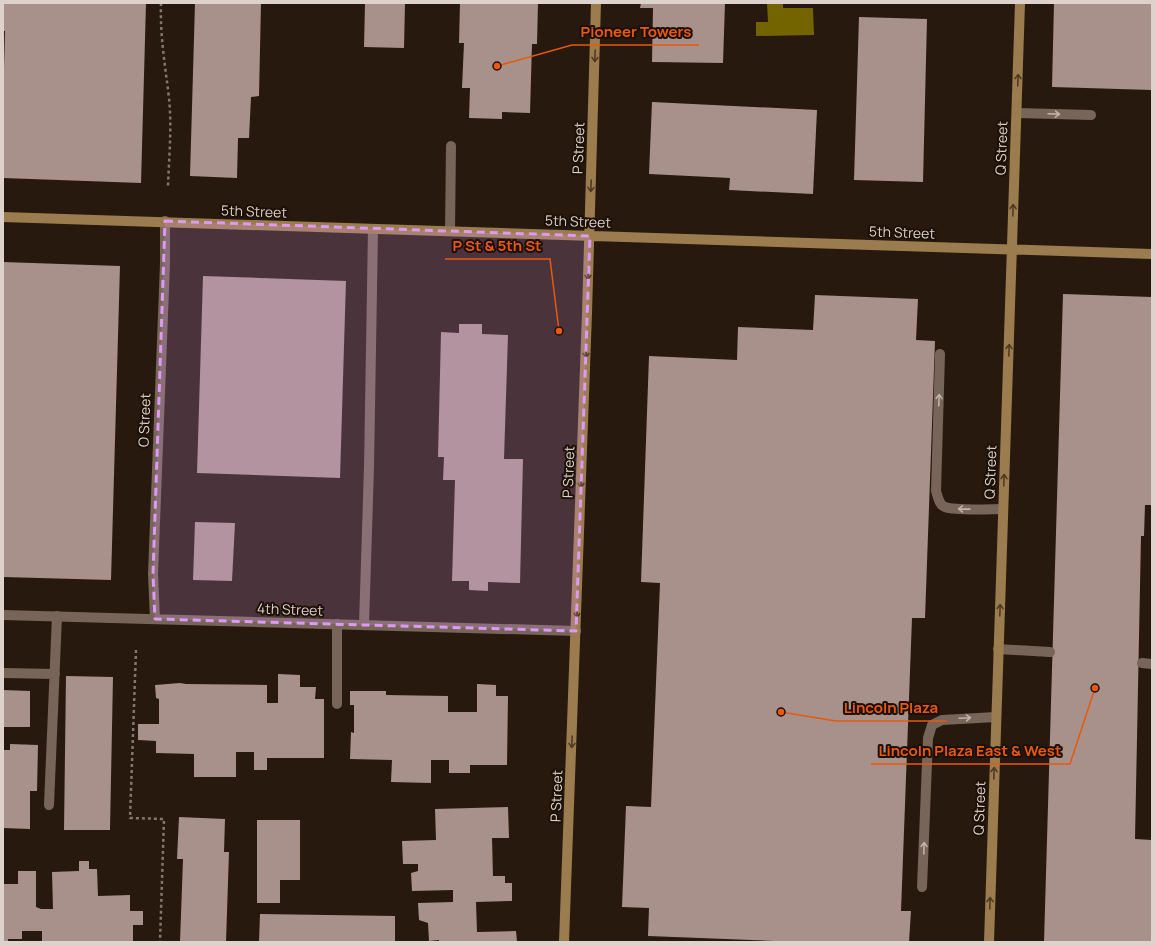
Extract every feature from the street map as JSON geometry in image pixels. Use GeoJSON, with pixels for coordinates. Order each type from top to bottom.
{"type":"FeatureCollection","features":[{"type":"Feature","properties":{"kind":"main road","name":"P Street"},"geometry":{"type":"LineString","coordinates":[[564,942],[590,236],[596,3]]}},
{"type":"Feature","properties":{"kind":"main road","name":"Q Street"},"geometry":{"type":"LineString","coordinates":[[989,942],[1020,3]]}},
{"type":"Feature","properties":{"kind":"main road","name":"5th Street"},"geometry":{"type":"LineString","coordinates":[[3,216],[1152,254]]}},
{"type":"Feature","properties":{"kind":"street"},"geometry":{"type":"LineString","coordinates":[[1016,113],[1091,115]]}},
{"type":"Feature","properties":{"kind":"street"},"geometry":{"type":"LineString","coordinates":[[450,231],[451,146]]}},
{"type":"Feature","properties":{"kind":"street","name":"O Street"},"geometry":{"type":"LineString","coordinates":[[155,619],[153,574],[165,222]]}},
{"type":"Feature","properties":{"kind":"street"},"geometry":{"type":"LineString","coordinates":[[364,625],[370,459],[374,229]]}},
{"type":"Feature","properties":{"kind":"street"},"geometry":{"type":"LineString","coordinates":[[940,354],[936,492],[939,503],[944,507],[950,508],[1003,509]]}},
{"type":"Feature","properties":{"kind":"street","name":"4th Street"},"geometry":{"type":"LineString","coordinates":[[3,615],[576,631]]}},
{"type":"Feature","properties":{"kind":"street"},"geometry":{"type":"LineString","coordinates":[[49,805],[57,616]]}},
{"type":"Feature","properties":{"kind":"street"},"geometry":{"type":"LineString","coordinates":[[337,624],[337,704]]}},
{"type":"Feature","properties":{"kind":"street"},"geometry":{"type":"LineString","coordinates":[[998,649],[1050,652]]}},
{"type":"Feature","properties":{"kind":"street"},"geometry":{"type":"LineString","coordinates":[[3,673],[55,674]]}},
{"type":"Feature","properties":{"kind":"street"},"geometry":{"type":"LineString","coordinates":[[922,887],[928,738],[932,725],[942,720],[996,716]]}},
{"type":"Feature","properties":{"kind":"path"},"geometry":{"type":"LineString","coordinates":[[161,3],[160,33],[169,97],[171,127],[168,186]]}},
{"type":"Feature","properties":{"kind":"path"},"geometry":{"type":"LineString","coordinates":[[136,650],[130,818],[164,819],[160,942]]}},
{"type":"Feature","properties":{"kind":"highlighted area"},"geometry":{"type":"Polygon","coordinates":[[[165,221],[590,236],[576,631],[155,619],[153,574],[165,221]]]}},
{"type":"Feature","properties":{"kind":"shaded area"},"geometry":{"type":"Polygon","coordinates":[[[767,3],[783,3],[783,8],[813,8],[814,35],[756,36],[756,22],[768,22],[767,3]]]}},
{"type":"Feature","properties":{"kind":"building"},"geometry":{"type":"Polygon","coordinates":[[[3,3],[146,3],[141,183],[3,178],[5,31],[3,31],[3,3]]]}},
{"type":"Feature","properties":{"kind":"building"},"geometry":{"type":"Polygon","coordinates":[[[195,3],[261,3],[259,96],[251,97],[249,138],[238,138],[237,178],[190,176],[195,3]]]}},
{"type":"Feature","properties":{"kind":"building"},"geometry":{"type":"Polygon","coordinates":[[[365,3],[405,3],[404,48],[364,47],[365,3]]]}},
{"type":"Feature","properties":{"kind":"building"},"geometry":{"type":"Polygon","coordinates":[[[460,3],[538,3],[537,44],[532,44],[530,113],[502,112],[502,119],[469,118],[470,88],[462,88],[464,43],[459,43],[460,3]]]}},
{"type":"Feature","properties":{"kind":"building"},"geometry":{"type":"Polygon","coordinates":[[[641,3],[725,3],[723,63],[652,62],[653,8],[640,8],[641,3]]]}},
{"type":"Feature","properties":{"kind":"building"},"geometry":{"type":"Polygon","coordinates":[[[1054,3],[1152,3],[1152,90],[1052,87],[1054,3]]]}},
{"type":"Feature","properties":{"kind":"building"},"geometry":{"type":"Polygon","coordinates":[[[859,17],[927,19],[923,182],[854,180],[859,17]]]}},
{"type":"Feature","properties":{"kind":"building"},"geometry":{"type":"Polygon","coordinates":[[[652,102],[817,110],[813,194],[729,190],[730,178],[649,174],[652,102]]]}},
{"type":"Feature","properties":{"kind":"building"},"geometry":{"type":"Polygon","coordinates":[[[3,262],[120,266],[111,580],[3,577],[3,262]]]}},
{"type":"Feature","properties":{"kind":"building"},"geometry":{"type":"Polygon","coordinates":[[[203,276],[346,281],[340,478],[197,473],[203,276]]]}},
{"type":"Feature","properties":{"kind":"building"},"geometry":{"type":"Polygon","coordinates":[[[1063,294],[1152,297],[1152,505],[1145,505],[1144,536],[1141,536],[1135,839],[1152,840],[1152,942],[1044,942],[1063,294]]]}},
{"type":"Feature","properties":{"kind":"building"},"geometry":{"type":"Polygon","coordinates":[[[815,295],[918,299],[916,340],[935,341],[925,618],[912,618],[901,911],[911,911],[909,942],[800,942],[648,936],[649,908],[622,907],[626,806],[651,807],[660,583],[641,582],[649,356],[737,360],[738,327],[813,330],[815,295]]]}},
{"type":"Feature","properties":{"kind":"building"},"geometry":{"type":"Polygon","coordinates":[[[459,324],[482,324],[482,334],[508,335],[504,459],[523,459],[520,583],[488,582],[488,591],[469,590],[469,581],[452,581],[455,480],[443,480],[444,457],[438,457],[441,332],[459,333],[459,324]]]}},
{"type":"Feature","properties":{"kind":"building"},"geometry":{"type":"Polygon","coordinates":[[[195,522],[235,523],[232,581],[193,580],[195,522]]]}},
{"type":"Feature","properties":{"kind":"building"},"geometry":{"type":"Polygon","coordinates":[[[278,674],[300,675],[300,687],[316,687],[315,699],[324,699],[324,758],[267,758],[267,770],[254,770],[254,752],[236,752],[236,777],[194,777],[194,754],[156,753],[156,741],[138,740],[138,724],[159,724],[159,699],[156,698],[155,685],[180,683],[267,685],[267,703],[278,703],[278,674]]]}},
{"type":"Feature","properties":{"kind":"building"},"geometry":{"type":"Polygon","coordinates":[[[66,676],[113,677],[110,830],[64,830],[66,676]]]}},
{"type":"Feature","properties":{"kind":"building"},"geometry":{"type":"Polygon","coordinates":[[[477,684],[496,685],[496,696],[508,696],[507,765],[470,765],[470,773],[449,773],[449,760],[431,760],[431,783],[391,782],[392,760],[350,759],[351,732],[354,733],[354,705],[350,705],[350,691],[386,691],[386,695],[448,696],[448,712],[477,712],[477,684]]]}},
{"type":"Feature","properties":{"kind":"building"},"geometry":{"type":"Polygon","coordinates":[[[3,690],[30,691],[30,727],[3,727],[3,690]]]}},
{"type":"Feature","properties":{"kind":"building"},"geometry":{"type":"Polygon","coordinates":[[[10,744],[38,745],[37,791],[30,791],[30,829],[3,828],[3,750],[10,750],[10,744]]]}},
{"type":"Feature","properties":{"kind":"building"},"geometry":{"type":"Polygon","coordinates":[[[508,807],[509,838],[492,838],[493,876],[505,876],[505,883],[512,883],[512,901],[476,902],[477,932],[516,931],[517,942],[429,941],[428,923],[419,920],[418,903],[453,902],[453,890],[412,891],[411,873],[418,871],[418,864],[403,864],[402,841],[436,840],[435,809],[508,807]]]}},
{"type":"Feature","properties":{"kind":"building"},"geometry":{"type":"Polygon","coordinates":[[[179,817],[225,819],[224,852],[229,852],[226,942],[180,942],[183,859],[177,859],[179,817]]]}},
{"type":"Feature","properties":{"kind":"building"},"geometry":{"type":"Polygon","coordinates":[[[257,820],[300,820],[300,880],[280,880],[280,903],[257,903],[257,820]]]}},
{"type":"Feature","properties":{"kind":"building"},"geometry":{"type":"Polygon","coordinates":[[[79,861],[89,861],[89,869],[97,869],[98,896],[130,895],[130,911],[143,911],[143,925],[133,925],[133,942],[42,942],[42,931],[22,931],[22,939],[8,939],[8,942],[3,942],[3,884],[18,884],[18,871],[36,871],[36,907],[41,909],[53,909],[52,872],[79,871],[79,861]]]}},
{"type":"Feature","properties":{"kind":"building"},"geometry":{"type":"Polygon","coordinates":[[[260,914],[395,916],[395,942],[259,942],[260,914]]]}},
{"type":"Feature","properties":{"kind":"place","name":"Pioneer Towers"},"geometry":{"type":"Point","coordinates":[497,66]}},
{"type":"Feature","properties":{"kind":"place","name":"P St & 5th St"},"geometry":{"type":"Point","coordinates":[559,331]}},
{"type":"Feature","properties":{"kind":"place","name":"Lincoln Plaza East & West"},"geometry":{"type":"Point","coordinates":[1095,688]}},
{"type":"Feature","properties":{"kind":"place","name":"Lincoln Plaza"},"geometry":{"type":"Point","coordinates":[781,712]}}]}
